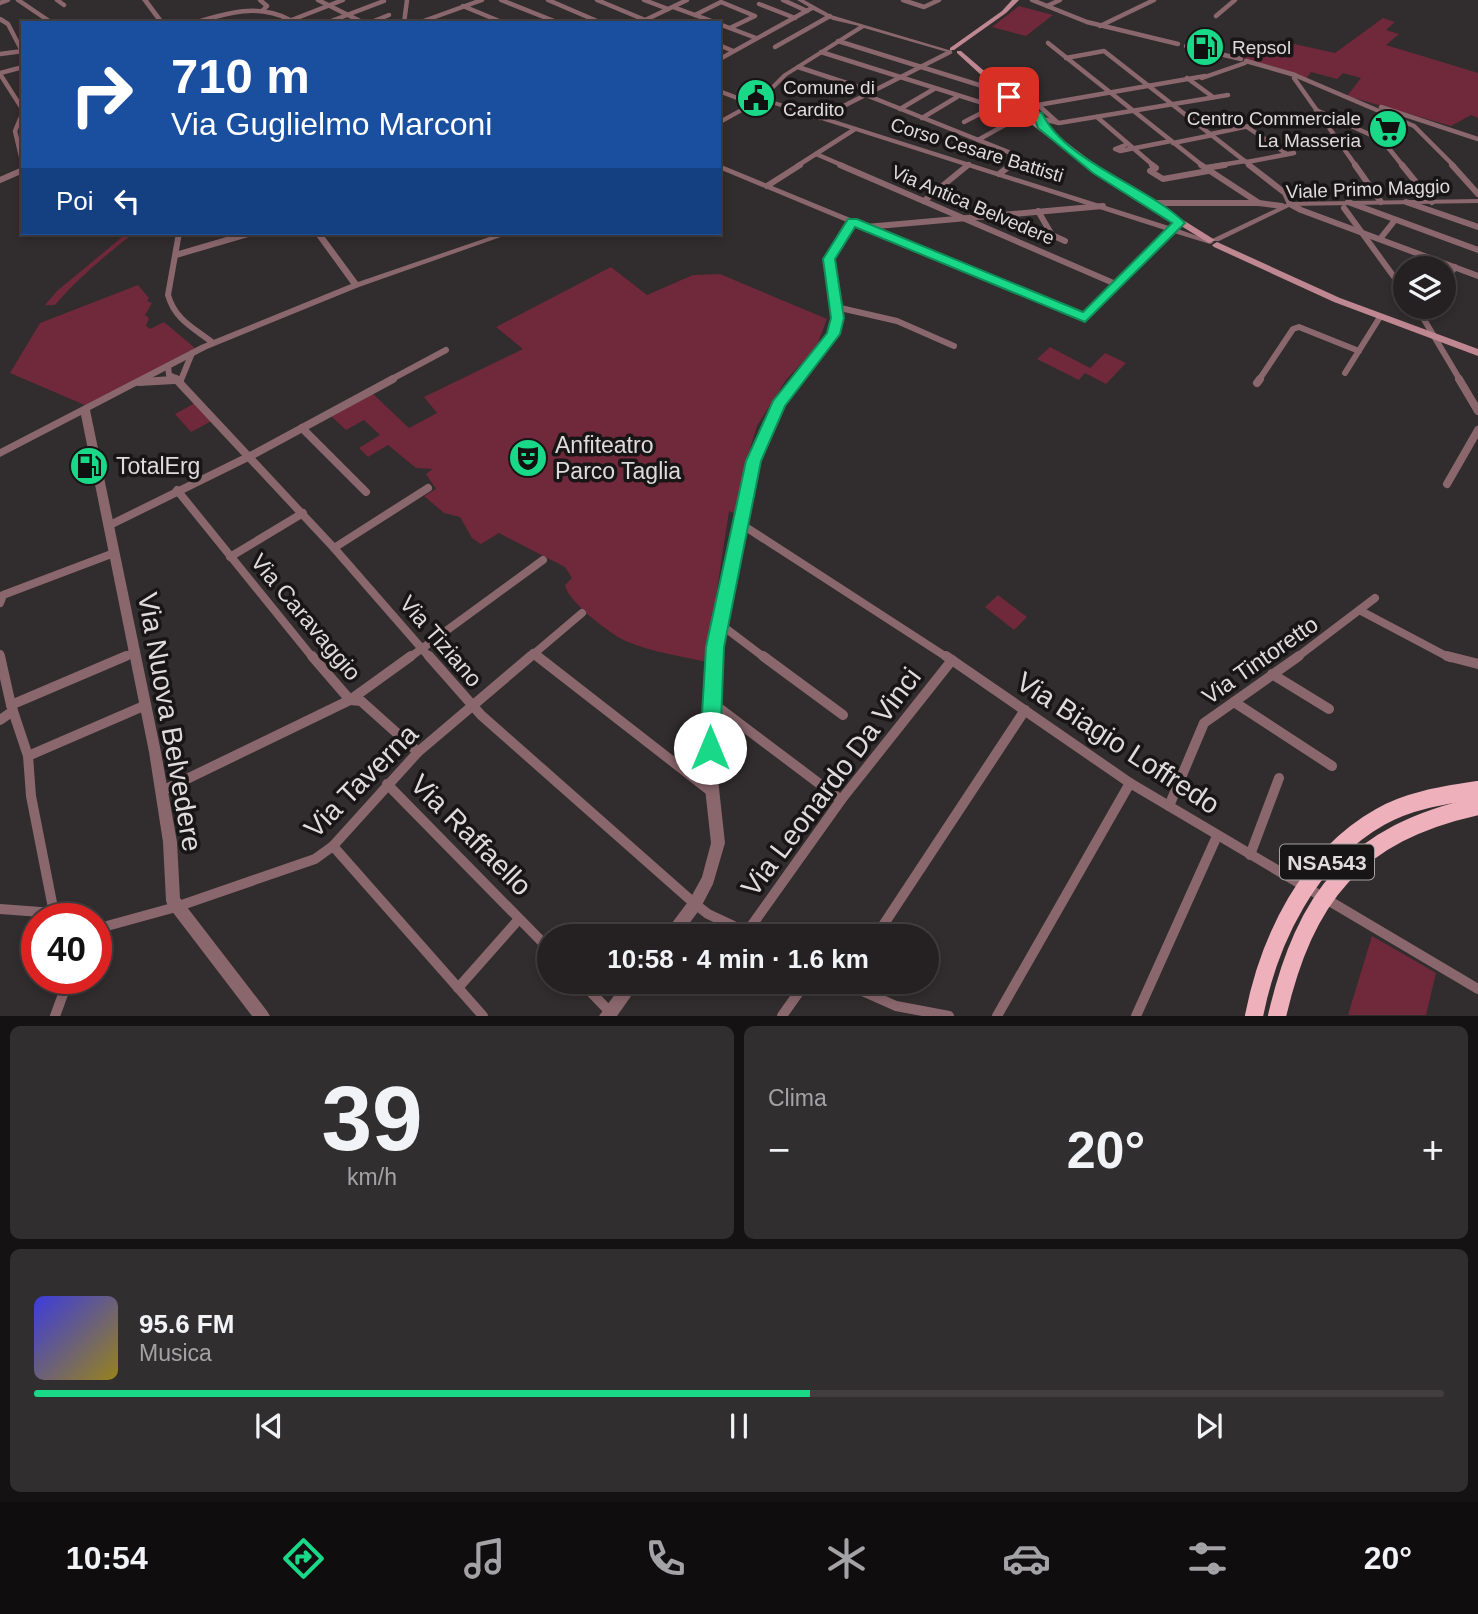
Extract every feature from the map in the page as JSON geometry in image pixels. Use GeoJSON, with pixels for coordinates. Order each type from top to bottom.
{"type":"FeatureCollection","features":[{"type":"Feature","properties":{"kind":"highway","name":"NSA543"},"geometry":{"type":"LineString","coordinates":[[1254,1016],[1272,953],[1290,912],[1345,843],[1378,818],[1413,803],[1478,790]]}},
{"type":"Feature","properties":{"kind":"highway","name":"NSA543"},"geometry":{"type":"LineString","coordinates":[[1277,1016],[1283,983],[1298,939],[1327,893],[1353,865],[1411,824],[1478,806]]}},
{"type":"Feature","properties":{"kind":"main road"},"geometry":{"type":"LineString","coordinates":[[1014,1],[955,51],[1097,170],[1177,226],[1216,241],[1337,300],[1437,339],[1476,350]]}},
{"type":"Feature","properties":{"kind":"street"},"geometry":{"type":"LineString","coordinates":[[0,3],[8,0]]}},
{"type":"Feature","properties":{"kind":"street"},"geometry":{"type":"LineString","coordinates":[[18,0],[49,21]]}},
{"type":"Feature","properties":{"kind":"street"},"geometry":{"type":"LineString","coordinates":[[57,0],[64,5]]}},
{"type":"Feature","properties":{"kind":"street"},"geometry":{"type":"LineString","coordinates":[[145,0],[161,21]]}},
{"type":"Feature","properties":{"kind":"street"},"geometry":{"type":"LineString","coordinates":[[260,0],[267,6],[263,10]]}},
{"type":"Feature","properties":{"kind":"street"},"geometry":{"type":"LineString","coordinates":[[318,0],[362,21]]}},
{"type":"Feature","properties":{"kind":"street"},"geometry":{"type":"LineString","coordinates":[[292,20],[343,0]]}},
{"type":"Feature","properties":{"kind":"street"},"geometry":{"type":"LineString","coordinates":[[404,21],[408,0]]}},
{"type":"Feature","properties":{"kind":"street"},"geometry":{"type":"LineString","coordinates":[[423,21],[482,0]]}},
{"type":"Feature","properties":{"kind":"street"},"geometry":{"type":"LineString","coordinates":[[501,0],[554,21]]}},
{"type":"Feature","properties":{"kind":"street"},"geometry":{"type":"LineString","coordinates":[[548,0],[595,21]]}},
{"type":"Feature","properties":{"kind":"street"},"geometry":{"type":"LineString","coordinates":[[597,0],[655,21]]}},
{"type":"Feature","properties":{"kind":"street"},"geometry":{"type":"LineString","coordinates":[[644,0],[712,21]]}},
{"type":"Feature","properties":{"kind":"street"},"geometry":{"type":"LineString","coordinates":[[644,21],[687,0]]}},
{"type":"Feature","properties":{"kind":"street"},"geometry":{"type":"LineString","coordinates":[[783,0],[807,11]]}},
{"type":"Feature","properties":{"kind":"street"},"geometry":{"type":"LineString","coordinates":[[802,0],[844,22],[955,51]]}},
{"type":"Feature","properties":{"kind":"street"},"geometry":{"type":"LineString","coordinates":[[903,0],[924,7],[939,0]]}},
{"type":"Feature","properties":{"kind":"street"},"geometry":{"type":"LineString","coordinates":[[913,4],[921,0]]}},
{"type":"Feature","properties":{"kind":"street"},"geometry":{"type":"LineString","coordinates":[[1047,6],[1060,0]]}},
{"type":"Feature","properties":{"kind":"street"},"geometry":{"type":"LineString","coordinates":[[1100,26],[1154,0]]}},
{"type":"Feature","properties":{"kind":"street"},"geometry":{"type":"LineString","coordinates":[[1216,16],[1235,0]]}},
{"type":"Feature","properties":{"kind":"street"},"geometry":{"type":"LineString","coordinates":[[332,21],[384,1]]}},
{"type":"Feature","properties":{"kind":"street"},"geometry":{"type":"LineString","coordinates":[[1032,1],[1100,26],[1178,44],[1180,47],[1225,55],[1240,62],[1283,72],[1346,97],[1419,130],[1478,194]]}},
{"type":"Feature","properties":{"kind":"street"},"geometry":{"type":"LineString","coordinates":[[695,15],[721,2],[755,16],[730,28]]}},
{"type":"Feature","properties":{"kind":"street"},"geometry":{"type":"LineString","coordinates":[[759,4],[795,18]]}},
{"type":"Feature","properties":{"kind":"street"},"geometry":{"type":"LineString","coordinates":[[463,6],[499,21]]}},
{"type":"Feature","properties":{"kind":"street"},"geometry":{"type":"LineString","coordinates":[[201,21],[245,8],[280,12],[295,21]]}},
{"type":"Feature","properties":{"kind":"street"},"geometry":{"type":"LineString","coordinates":[[721,59],[814,8]]}},
{"type":"Feature","properties":{"kind":"street"},"geometry":{"type":"LineString","coordinates":[[372,21],[389,15]]}},
{"type":"Feature","properties":{"kind":"street"},"geometry":{"type":"LineString","coordinates":[[775,47],[830,16]]}},
{"type":"Feature","properties":{"kind":"street"},"geometry":{"type":"LineString","coordinates":[[431,18],[439,21]]}},
{"type":"Feature","properties":{"kind":"street"},"geometry":{"type":"LineString","coordinates":[[0,19],[8,24],[21,49]]}},
{"type":"Feature","properties":{"kind":"street"},"geometry":{"type":"LineString","coordinates":[[844,22],[855,32]]}},
{"type":"Feature","properties":{"kind":"street"},"geometry":{"type":"LineString","coordinates":[[721,24],[756,38]]}},
{"type":"Feature","properties":{"kind":"street"},"geometry":{"type":"LineString","coordinates":[[721,121],[761,99],[798,67],[863,26]]}},
{"type":"Feature","properties":{"kind":"street"},"geometry":{"type":"LineString","coordinates":[[838,41],[979,85],[990,80]]}},
{"type":"Feature","properties":{"kind":"street"},"geometry":{"type":"LineString","coordinates":[[1048,43],[1208,170],[1259,203]]}},
{"type":"Feature","properties":{"kind":"street"},"geometry":{"type":"LineString","coordinates":[[721,46],[733,51]]}},
{"type":"Feature","properties":{"kind":"street"},"geometry":{"type":"LineString","coordinates":[[0,54],[21,51]]}},
{"type":"Feature","properties":{"kind":"street"},"geometry":{"type":"LineString","coordinates":[[820,118],[920,66],[955,51]]}},
{"type":"Feature","properties":{"kind":"street"},"geometry":{"type":"LineString","coordinates":[[1066,58],[1104,51],[1285,193],[1286,205]]}},
{"type":"Feature","properties":{"kind":"street"},"geometry":{"type":"LineString","coordinates":[[821,52],[990,108],[1057,122],[1172,108],[1173,104],[1211,96],[1189,80]]}},
{"type":"Feature","properties":{"kind":"street"},"geometry":{"type":"LineString","coordinates":[[978,139],[1033,116],[1108,91],[1189,80],[1240,62]]}},
{"type":"Feature","properties":{"kind":"street"},"geometry":{"type":"LineString","coordinates":[[798,67],[874,92]]}},
{"type":"Feature","properties":{"kind":"street"},"geometry":{"type":"LineString","coordinates":[[21,68],[0,74],[21,108]]}},
{"type":"Feature","properties":{"kind":"street"},"geometry":{"type":"LineString","coordinates":[[1294,77],[1381,202]]}},
{"type":"Feature","properties":{"kind":"street"},"geometry":{"type":"LineString","coordinates":[[900,110],[934,89]]}},
{"type":"Feature","properties":{"kind":"street"},"geometry":{"type":"LineString","coordinates":[[721,92],[752,104]]}},
{"type":"Feature","properties":{"kind":"street"},"geometry":{"type":"LineString","coordinates":[[866,95],[1021,158],[999,174]]}},
{"type":"Feature","properties":{"kind":"street"},"geometry":{"type":"LineString","coordinates":[[922,118],[957,97]]}},
{"type":"Feature","properties":{"kind":"street"},"geometry":{"type":"LineString","coordinates":[[1346,97],[1478,139]]}},
{"type":"Feature","properties":{"kind":"street","name":"Corso Cesare Battisti"},"geometry":{"type":"LineString","coordinates":[[761,99],[1103,206],[1177,226]]}},
{"type":"Feature","properties":{"kind":"street"},"geometry":{"type":"LineString","coordinates":[[964,122],[990,108]]}},
{"type":"Feature","properties":{"kind":"street"},"geometry":{"type":"LineString","coordinates":[[1316,110],[1382,140],[1432,202]]}},
{"type":"Feature","properties":{"kind":"street"},"geometry":{"type":"LineString","coordinates":[[21,114],[15,124],[15,147],[21,160]]}},
{"type":"Feature","properties":{"kind":"street"},"geometry":{"type":"LineString","coordinates":[[1033,116],[1057,122]]}},
{"type":"Feature","properties":{"kind":"street"},"geometry":{"type":"LineString","coordinates":[[1097,117],[1156,168],[1150,171],[1163,179],[1294,153]]}},
{"type":"Feature","properties":{"kind":"street"},"geometry":{"type":"LineString","coordinates":[[1131,146],[1268,122]]}},
{"type":"Feature","properties":{"kind":"street"},"geometry":{"type":"LineString","coordinates":[[15,124],[21,123]]}},
{"type":"Feature","properties":{"kind":"street"},"geometry":{"type":"LineString","coordinates":[[1247,127],[1287,154]]}},
{"type":"Feature","properties":{"kind":"street"},"geometry":{"type":"LineString","coordinates":[[767,186],[855,129]]}},
{"type":"Feature","properties":{"kind":"street","name":"Via Antica Belvedere"},"geometry":{"type":"LineString","coordinates":[[816,154],[1118,285]]}},
{"type":"Feature","properties":{"kind":"street"},"geometry":{"type":"LineString","coordinates":[[924,201],[969,164]]}},
{"type":"Feature","properties":{"kind":"street"},"geometry":{"type":"LineString","coordinates":[[721,167],[1085,318],[1177,226]]}},
{"type":"Feature","properties":{"kind":"street"},"geometry":{"type":"LineString","coordinates":[[0,180],[21,171]]}},
{"type":"Feature","properties":{"kind":"street","name":"Viale Primo Maggio"},"geometry":{"type":"LineString","coordinates":[[1216,241],[1286,205],[1478,201]]}},
{"type":"Feature","properties":{"kind":"street"},"geometry":{"type":"LineString","coordinates":[[1406,202],[1478,227]]}},
{"type":"Feature","properties":{"kind":"street"},"geometry":{"type":"LineString","coordinates":[[1147,203],[1286,205],[1426,256]]}},
{"type":"Feature","properties":{"kind":"street"},"geometry":{"type":"LineString","coordinates":[[1346,205],[1478,250]]}},
{"type":"Feature","properties":{"kind":"street"},"geometry":{"type":"LineString","coordinates":[[1346,205],[1393,275]]}},
{"type":"Feature","properties":{"kind":"street"},"geometry":{"type":"LineString","coordinates":[[866,227],[1103,206]]}},
{"type":"Feature","properties":{"kind":"street"},"geometry":{"type":"LineString","coordinates":[[1038,211],[1052,235],[1065,241]]}},
{"type":"Feature","properties":{"kind":"street"},"geometry":{"type":"LineString","coordinates":[[1380,239],[1395,220]]}},
{"type":"Feature","properties":{"kind":"street"},"geometry":{"type":"LineString","coordinates":[[680,924],[695,904],[708,879],[718,843],[713,793],[710,702],[720,624],[753,461],[767,424],[792,385],[834,334],[838,318],[829,259],[853,222]]}},
{"type":"Feature","properties":{"kind":"street"},"geometry":{"type":"LineString","coordinates":[[179,235],[170,303],[174,313],[208,345]]}},
{"type":"Feature","properties":{"kind":"street"},"geometry":{"type":"LineString","coordinates":[[318,235],[356,285]]}},
{"type":"Feature","properties":{"kind":"street"},"geometry":{"type":"LineString","coordinates":[[0,453],[208,345],[356,285],[502,235]]}},
{"type":"Feature","properties":{"kind":"street"},"geometry":{"type":"LineString","coordinates":[[176,255],[227,236]]}},
{"type":"Feature","properties":{"kind":"street"},"geometry":{"type":"LineString","coordinates":[[1456,267],[1478,276]]}},
{"type":"Feature","properties":{"kind":"street"},"geometry":{"type":"LineString","coordinates":[[836,307],[864,309],[887,316],[954,346]]}},
{"type":"Feature","properties":{"kind":"street"},"geometry":{"type":"LineString","coordinates":[[1345,373],[1380,317]]}},
{"type":"Feature","properties":{"kind":"street"},"geometry":{"type":"LineString","coordinates":[[1425,319],[1478,411]]}},
{"type":"Feature","properties":{"kind":"street"},"geometry":{"type":"LineString","coordinates":[[1257,383],[1293,329],[1299,327],[1359,351]]}},
{"type":"Feature","properties":{"kind":"street"},"geometry":{"type":"LineString","coordinates":[[110,525],[302,428],[446,350]]}},
{"type":"Feature","properties":{"kind":"street"},"geometry":{"type":"LineString","coordinates":[[138,382],[181,381],[192,353]]}},
{"type":"Feature","properties":{"kind":"street","name":"Via Tiziano"},"geometry":{"type":"LineString","coordinates":[[168,366],[169,375],[181,381],[303,513],[472,706],[695,904],[708,914],[730,924]]}},
{"type":"Feature","properties":{"kind":"street","name":"Via Nuova Belvedere"},"geometry":{"type":"LineString","coordinates":[[85,410],[162,791],[176,907]]}},
{"type":"Feature","properties":{"kind":"street"},"geometry":{"type":"LineString","coordinates":[[302,428],[366,492]]}},
{"type":"Feature","properties":{"kind":"street"},"geometry":{"type":"LineString","coordinates":[[1447,484],[1478,430]]}},
{"type":"Feature","properties":{"kind":"street"},"geometry":{"type":"LineString","coordinates":[[334,548],[428,488]]}},
{"type":"Feature","properties":{"kind":"street","name":"Via Caravaggio"},"geometry":{"type":"LineString","coordinates":[[177,490],[350,700],[361,701],[418,752]]}},
{"type":"Feature","properties":{"kind":"street"},"geometry":{"type":"LineString","coordinates":[[230,556],[303,513]]}},
{"type":"Feature","properties":{"kind":"street","name":"Via Biagio Loffredo"},"geometry":{"type":"LineString","coordinates":[[741,524],[952,660],[1130,783],[1478,989]]}},
{"type":"Feature","properties":{"kind":"street"},"geometry":{"type":"LineString","coordinates":[[0,603],[3,595],[114,553]]}},
{"type":"Feature","properties":{"kind":"street"},"geometry":{"type":"LineString","coordinates":[[162,791],[350,700],[543,560]]}},
{"type":"Feature","properties":{"kind":"street","name":"Via Tintoretto"},"geometry":{"type":"LineString","coordinates":[[1169,806],[1204,723],[1361,611],[1375,598]]}},
{"type":"Feature","properties":{"kind":"street"},"geometry":{"type":"LineString","coordinates":[[1361,611],[1455,660],[1478,664]]}},
{"type":"Feature","properties":{"kind":"street","name":"Via Taverna"},"geometry":{"type":"LineString","coordinates":[[112,925],[176,907],[315,859],[332,846],[418,752],[582,613]]}},
{"type":"Feature","properties":{"kind":"street"},"geometry":{"type":"LineString","coordinates":[[720,624],[843,715]]}},
{"type":"Feature","properties":{"kind":"street"},"geometry":{"type":"LineString","coordinates":[[0,720],[12,708],[135,652]]}},
{"type":"Feature","properties":{"kind":"street"},"geometry":{"type":"LineString","coordinates":[[533,653],[713,793]]}},
{"type":"Feature","properties":{"kind":"street"},"geometry":{"type":"LineString","coordinates":[[0,654],[12,708],[28,756],[31,796],[53,903]]}},
{"type":"Feature","properties":{"kind":"street","name":"Via Leonardo Da Vinci"},"geometry":{"type":"LineString","coordinates":[[758,924],[841,800],[952,660]]}},
{"type":"Feature","properties":{"kind":"street"},"geometry":{"type":"LineString","coordinates":[[1272,674],[1329,709]]}},
{"type":"Feature","properties":{"kind":"street"},"geometry":{"type":"LineString","coordinates":[[710,702],[841,800]]}},
{"type":"Feature","properties":{"kind":"street"},"geometry":{"type":"LineString","coordinates":[[1234,702],[1332,766]]}},
{"type":"Feature","properties":{"kind":"street"},"geometry":{"type":"LineString","coordinates":[[28,756],[146,705]]}},
{"type":"Feature","properties":{"kind":"street"},"geometry":{"type":"LineString","coordinates":[[884,924],[1025,710]]}},
{"type":"Feature","properties":{"kind":"street"},"geometry":{"type":"LineString","coordinates":[[1250,855],[1279,778]]}},
{"type":"Feature","properties":{"kind":"street"},"geometry":{"type":"LineString","coordinates":[[997,1016],[1130,783]]}},
{"type":"Feature","properties":{"kind":"street","name":"Via Raffaello"},"geometry":{"type":"LineString","coordinates":[[387,784],[537,937]]}},
{"type":"Feature","properties":{"kind":"street"},"geometry":{"type":"LineString","coordinates":[[1136,1016],[1217,836]]}},
{"type":"Feature","properties":{"kind":"street"},"geometry":{"type":"LineString","coordinates":[[332,846],[483,1016]]}},
{"type":"Feature","properties":{"kind":"street"},"geometry":{"type":"LineString","coordinates":[[176,907],[262,1016]]}},
{"type":"Feature","properties":{"kind":"street"},"geometry":{"type":"LineString","coordinates":[[0,909],[21,912]]}},
{"type":"Feature","properties":{"kind":"street"},"geometry":{"type":"LineString","coordinates":[[458,988],[519,919]]}},
{"type":"Feature","properties":{"kind":"street"},"geometry":{"type":"LineString","coordinates":[[55,1016],[63,994]]}},
{"type":"Feature","properties":{"kind":"street"},"geometry":{"type":"LineString","coordinates":[[591,994],[608,1013],[623,994]]}},
{"type":"Feature","properties":{"kind":"street"},"geometry":{"type":"LineString","coordinates":[[782,1016],[798,994]]}},
{"type":"Feature","properties":{"kind":"street"},"geometry":{"type":"LineString","coordinates":[[870,994],[896,1006],[949,1016]]}},
{"type":"Feature","properties":{"kind":"shaded area"},"geometry":{"type":"Polygon","coordinates":[[[1019,6],[1053,15],[1026,36],[992,27],[1019,6]]]}},
{"type":"Feature","properties":{"kind":"shaded area"},"geometry":{"type":"Polygon","coordinates":[[[1383,18],[1395,22],[1386,30],[1399,34],[1386,45],[1478,73],[1478,118],[1471,115],[1451,126],[1347,96],[1361,78],[1343,73],[1337,79],[1311,72],[1306,79],[1244,59],[1232,44],[1278,55],[1290,43],[1335,53],[1383,18]]]}},
{"type":"Feature","properties":{"kind":"shaded area"},"geometry":{"type":"Polygon","coordinates":[[[125,235],[132,235],[93,266],[55,305],[45,305],[57,291],[125,235]]]}},
{"type":"Feature","properties":{"kind":"shaded area"},"geometry":{"type":"Polygon","coordinates":[[[611,267],[647,295],[693,275],[720,274],[827,319],[816,348],[786,380],[757,426],[744,468],[738,515],[729,511],[706,662],[647,648],[612,633],[573,600],[565,585],[572,578],[565,567],[499,533],[481,544],[472,538],[460,517],[444,513],[424,496],[436,489],[426,474],[433,469],[416,468],[388,445],[368,457],[359,448],[380,435],[364,420],[346,430],[331,416],[373,394],[409,428],[437,413],[424,397],[523,349],[496,327],[611,267]]]}},
{"type":"Feature","properties":{"kind":"shaded area"},"geometry":{"type":"Polygon","coordinates":[[[138,285],[149,298],[147,301],[152,303],[145,315],[149,318],[146,326],[150,329],[164,322],[195,348],[87,406],[10,373],[40,323],[138,285]]]}},
{"type":"Feature","properties":{"kind":"shaded area"},"geometry":{"type":"Polygon","coordinates":[[[1050,347],[1090,368],[1105,353],[1126,363],[1106,384],[1085,373],[1079,380],[1037,359],[1050,347]]]}},
{"type":"Feature","properties":{"kind":"shaded area"},"geometry":{"type":"Polygon","coordinates":[[[195,403],[212,421],[191,432],[175,414],[195,403]]]}},
{"type":"Feature","properties":{"kind":"shaded area"},"geometry":{"type":"Polygon","coordinates":[[[998,595],[1027,617],[1014,630],[985,607],[998,595]]]}},
{"type":"Feature","properties":{"kind":"shaded area"},"geometry":{"type":"Polygon","coordinates":[[[1372,936],[1436,973],[1426,1015],[1348,1015],[1372,936]]]}},
{"type":"Feature","properties":{"kind":"place","name":"Repsol"},"geometry":{"type":"Point","coordinates":[1205,47]}},
{"type":"Feature","properties":{"kind":"place","name":"Comune di Cardito"},"geometry":{"type":"Point","coordinates":[756,98]}},
{"type":"Feature","properties":{"kind":"place","name":"Centro Commerciale La Masseria"},"geometry":{"type":"Point","coordinates":[1388,129]}},
{"type":"Feature","properties":{"kind":"place","name":"Anfiteatro Parco Taglia"},"geometry":{"type":"Point","coordinates":[528,458]}},
{"type":"Feature","properties":{"kind":"place","name":"TotalErg"},"geometry":{"type":"Point","coordinates":[89,466]}},
{"type":"Feature","properties":{"kind":"route"},"geometry":{"type":"LineString","coordinates":[[710,748],[715,647],[753,461],[778,404],[834,334],[838,318],[829,259],[853,222],[1085,318],[1180,223],[1097,170],[1041,126],[1038,115],[1029,114],[1009,97]]}}]}
